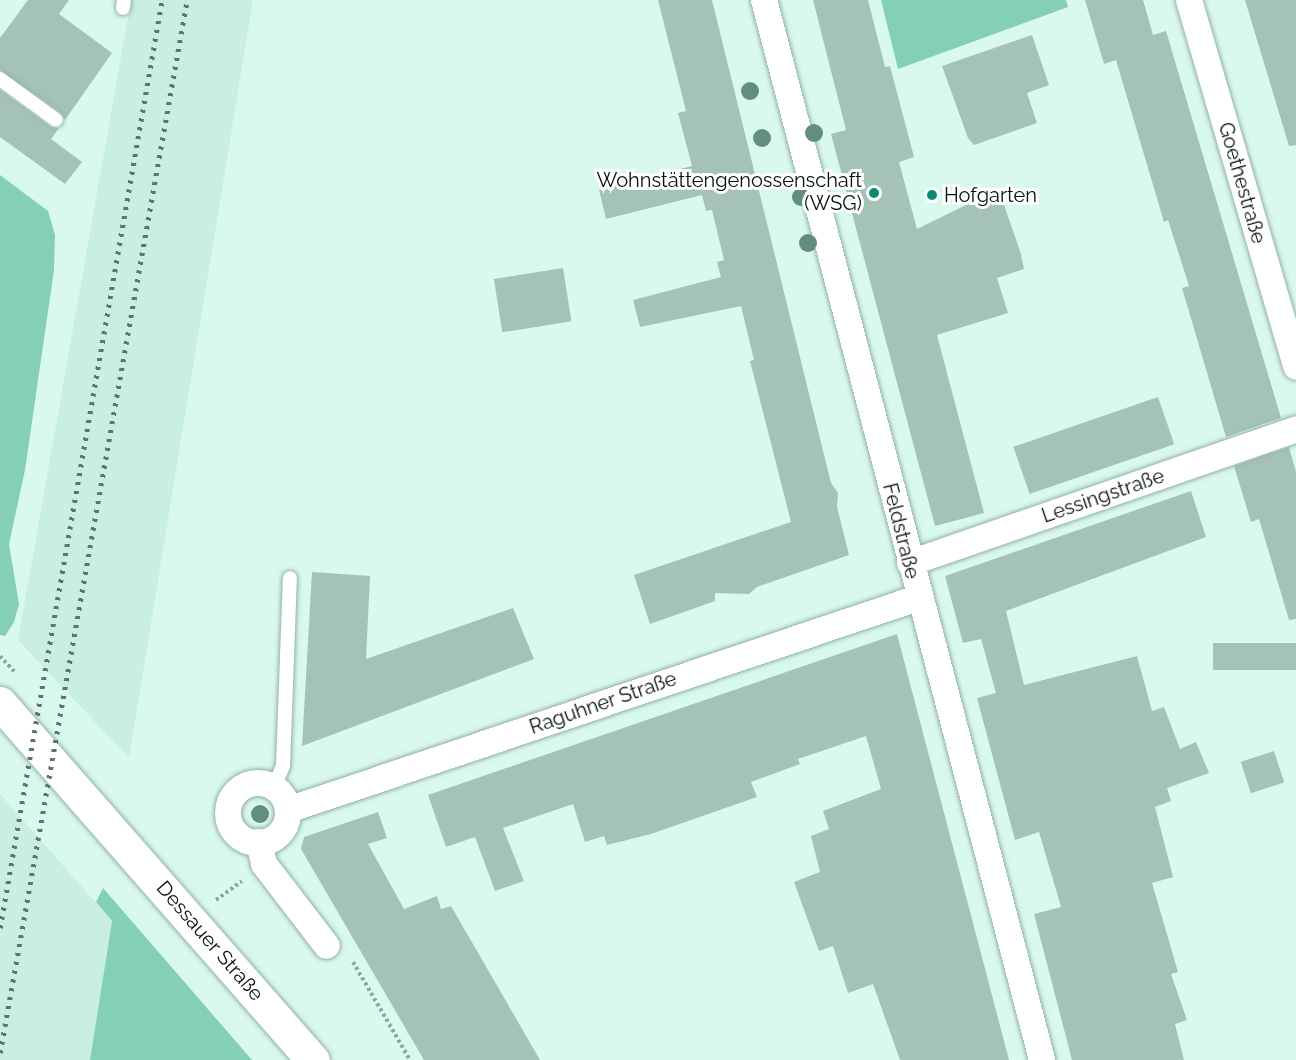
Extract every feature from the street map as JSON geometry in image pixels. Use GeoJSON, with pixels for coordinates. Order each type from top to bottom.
{"type":"FeatureCollection","features":[{"type":"Feature","properties":{"kind":"street","name":"Feldstraße"},"geometry":{"type":"LineString","coordinates":[[764,0],[918,597],[1042,1060]]}},
{"type":"Feature","properties":{"kind":"street","name":"Goethestraße"},"geometry":{"type":"LineString","coordinates":[[1189,0],[1296,367]]}},
{"type":"Feature","properties":{"kind":"street","name":"Lessingstraße"},"geometry":{"type":"LineString","coordinates":[[910,563],[1296,429]]}},
{"type":"Feature","properties":{"kind":"street","name":"Raguhner Straße"},"geometry":{"type":"LineString","coordinates":[[288,810],[918,597]]}},
{"type":"Feature","properties":{"kind":"street","name":"Dessauer Straße"},"geometry":{"type":"LineString","coordinates":[[13,701],[106,822],[313,1060]]}},
{"type":"Feature","properties":{"kind":"street"},"geometry":{"type":"LineString","coordinates":[[255,783],[274,787],[288,810],[284,829],[277,836],[259,842],[240,836],[233,829],[229,820],[231,800],[245,786],[255,783]]}},
{"type":"Feature","properties":{"kind":"street"},"geometry":{"type":"LineString","coordinates":[[259,842],[264,864],[327,946]]}},
{"type":"Feature","properties":{"kind":"lane"},"geometry":{"type":"LineString","coordinates":[[0,79],[56,120]]}},
{"type":"Feature","properties":{"kind":"lane"},"geometry":{"type":"LineString","coordinates":[[274,787],[283,766],[290,578]]}},
{"type":"Feature","properties":{"kind":"path"},"geometry":{"type":"LineString","coordinates":[[0,656],[13,701]]}},
{"type":"Feature","properties":{"kind":"path"},"geometry":{"type":"LineString","coordinates":[[327,946],[346,950],[410,1060]]}},
{"type":"Feature","properties":{"kind":"shaded area"},"geometry":{"type":"Polygon","coordinates":[[[131,0],[253,0],[129,758],[18,640],[131,0]]]}},
{"type":"Feature","properties":{"kind":"shaded area"},"geometry":{"type":"Polygon","coordinates":[[[0,794],[112,921],[90,1060],[0,1060],[0,794]]]}},
{"type":"Feature","properties":{"kind":"green space"},"geometry":{"type":"Polygon","coordinates":[[[881,0],[1066,0],[1068,7],[898,69],[881,0]]]}},
{"type":"Feature","properties":{"kind":"green space"},"geometry":{"type":"Polygon","coordinates":[[[0,175],[48,211],[55,235],[54,270],[25,470],[9,544],[19,604],[14,622],[5,636],[0,635],[0,175]]]}},
{"type":"Feature","properties":{"kind":"green space"},"geometry":{"type":"Polygon","coordinates":[[[103,888],[252,1060],[90,1060],[112,921],[96,902],[103,888]]]}},
{"type":"Feature","properties":{"kind":"building"},"geometry":{"type":"Polygon","coordinates":[[[28,0],[69,0],[59,14],[112,53],[65,120],[61,113],[0,70],[0,38],[28,0]]]}},
{"type":"Feature","properties":{"kind":"building"},"geometry":{"type":"Polygon","coordinates":[[[658,0],[712,0],[831,483],[838,493],[837,507],[849,555],[757,587],[749,594],[715,593],[715,601],[650,624],[634,575],[791,522],[750,361],[754,360],[741,306],[640,327],[633,300],[721,277],[717,262],[724,260],[712,210],[706,211],[702,195],[606,219],[599,190],[692,166],[678,113],[686,111],[658,0]]]}},
{"type":"Feature","properties":{"kind":"building"},"geometry":{"type":"Polygon","coordinates":[[[813,0],[868,0],[885,67],[890,66],[914,157],[899,162],[917,229],[970,203],[1000,193],[1021,254],[1024,269],[997,278],[1008,313],[937,335],[984,513],[935,526],[831,134],[846,130],[813,0]]]}},
{"type":"Feature","properties":{"kind":"building"},"geometry":{"type":"Polygon","coordinates":[[[1085,0],[1143,0],[1153,35],[1166,31],[1281,418],[1226,437],[1182,288],[1189,286],[1168,220],[1164,222],[1116,60],[1104,64],[1085,0]]]}},
{"type":"Feature","properties":{"kind":"building"},"geometry":{"type":"Polygon","coordinates":[[[1245,0],[1296,0],[1296,145],[1289,146],[1245,0]]]}},
{"type":"Feature","properties":{"kind":"building"},"geometry":{"type":"Polygon","coordinates":[[[1032,35],[1049,85],[1027,93],[1037,123],[974,145],[968,138],[942,66],[1032,35]]]}},
{"type":"Feature","properties":{"kind":"building"},"geometry":{"type":"Polygon","coordinates":[[[0,90],[51,127],[59,128],[51,139],[82,162],[65,184],[0,137],[0,90]]]}},
{"type":"Feature","properties":{"kind":"building"},"geometry":{"type":"Polygon","coordinates":[[[563,268],[571,321],[502,332],[494,279],[563,268]]]}},
{"type":"Feature","properties":{"kind":"building"},"geometry":{"type":"Polygon","coordinates":[[[1158,397],[1174,444],[1030,494],[1013,447],[1158,397]]]}},
{"type":"Feature","properties":{"kind":"building"},"geometry":{"type":"Polygon","coordinates":[[[1289,447],[1296,472],[1296,619],[1289,620],[1259,519],[1251,522],[1234,466],[1289,447]]]}},
{"type":"Feature","properties":{"kind":"building"},"geometry":{"type":"Polygon","coordinates":[[[1191,491],[1206,537],[1006,611],[1024,685],[1137,656],[1152,711],[1164,707],[1180,749],[1196,742],[1209,773],[1167,788],[1171,801],[1155,807],[1173,877],[1152,883],[1178,972],[1171,974],[1187,1020],[1175,1024],[1184,1060],[1072,1060],[1034,914],[1061,907],[1039,832],[1015,840],[977,698],[996,693],[981,639],[963,643],[945,576],[1191,491]]]}},
{"type":"Feature","properties":{"kind":"building"},"geometry":{"type":"Polygon","coordinates":[[[312,572],[370,576],[366,659],[513,608],[534,659],[302,746],[312,572]]]}},
{"type":"Feature","properties":{"kind":"building"},"geometry":{"type":"Polygon","coordinates":[[[897,634],[1009,1060],[900,1060],[873,984],[848,993],[833,946],[819,951],[794,882],[820,872],[811,836],[829,829],[823,811],[881,789],[866,736],[798,759],[800,764],[751,782],[757,797],[651,834],[607,845],[604,836],[585,842],[573,804],[503,828],[524,881],[495,891],[475,837],[446,847],[428,795],[897,634]]]}},
{"type":"Feature","properties":{"kind":"building"},"geometry":{"type":"Polygon","coordinates":[[[1213,643],[1296,643],[1296,670],[1213,670],[1213,643]]]}},
{"type":"Feature","properties":{"kind":"building"},"geometry":{"type":"Polygon","coordinates":[[[1274,751],[1284,782],[1251,793],[1241,762],[1274,751]]]}},
{"type":"Feature","properties":{"kind":"building"},"geometry":{"type":"Polygon","coordinates":[[[378,812],[387,838],[368,844],[404,909],[437,896],[441,909],[451,906],[540,1060],[424,1060],[301,849],[304,837],[378,812]]]}},
{"type":"Feature","properties":{"kind":"railway"},"geometry":{"type":"LineString","coordinates":[[0,928],[162,0]]}},
{"type":"Feature","properties":{"kind":"railway"},"geometry":{"type":"LineString","coordinates":[[0,1053],[187,0]]}},
{"type":"Feature","properties":{"kind":"place","name":"Wohnstättengenossenschaft (WSG)"},"geometry":{"type":"Point","coordinates":[874,193]}},
{"type":"Feature","properties":{"kind":"place","name":"Hofgarten"},"geometry":{"type":"Point","coordinates":[932,195]}}]}
